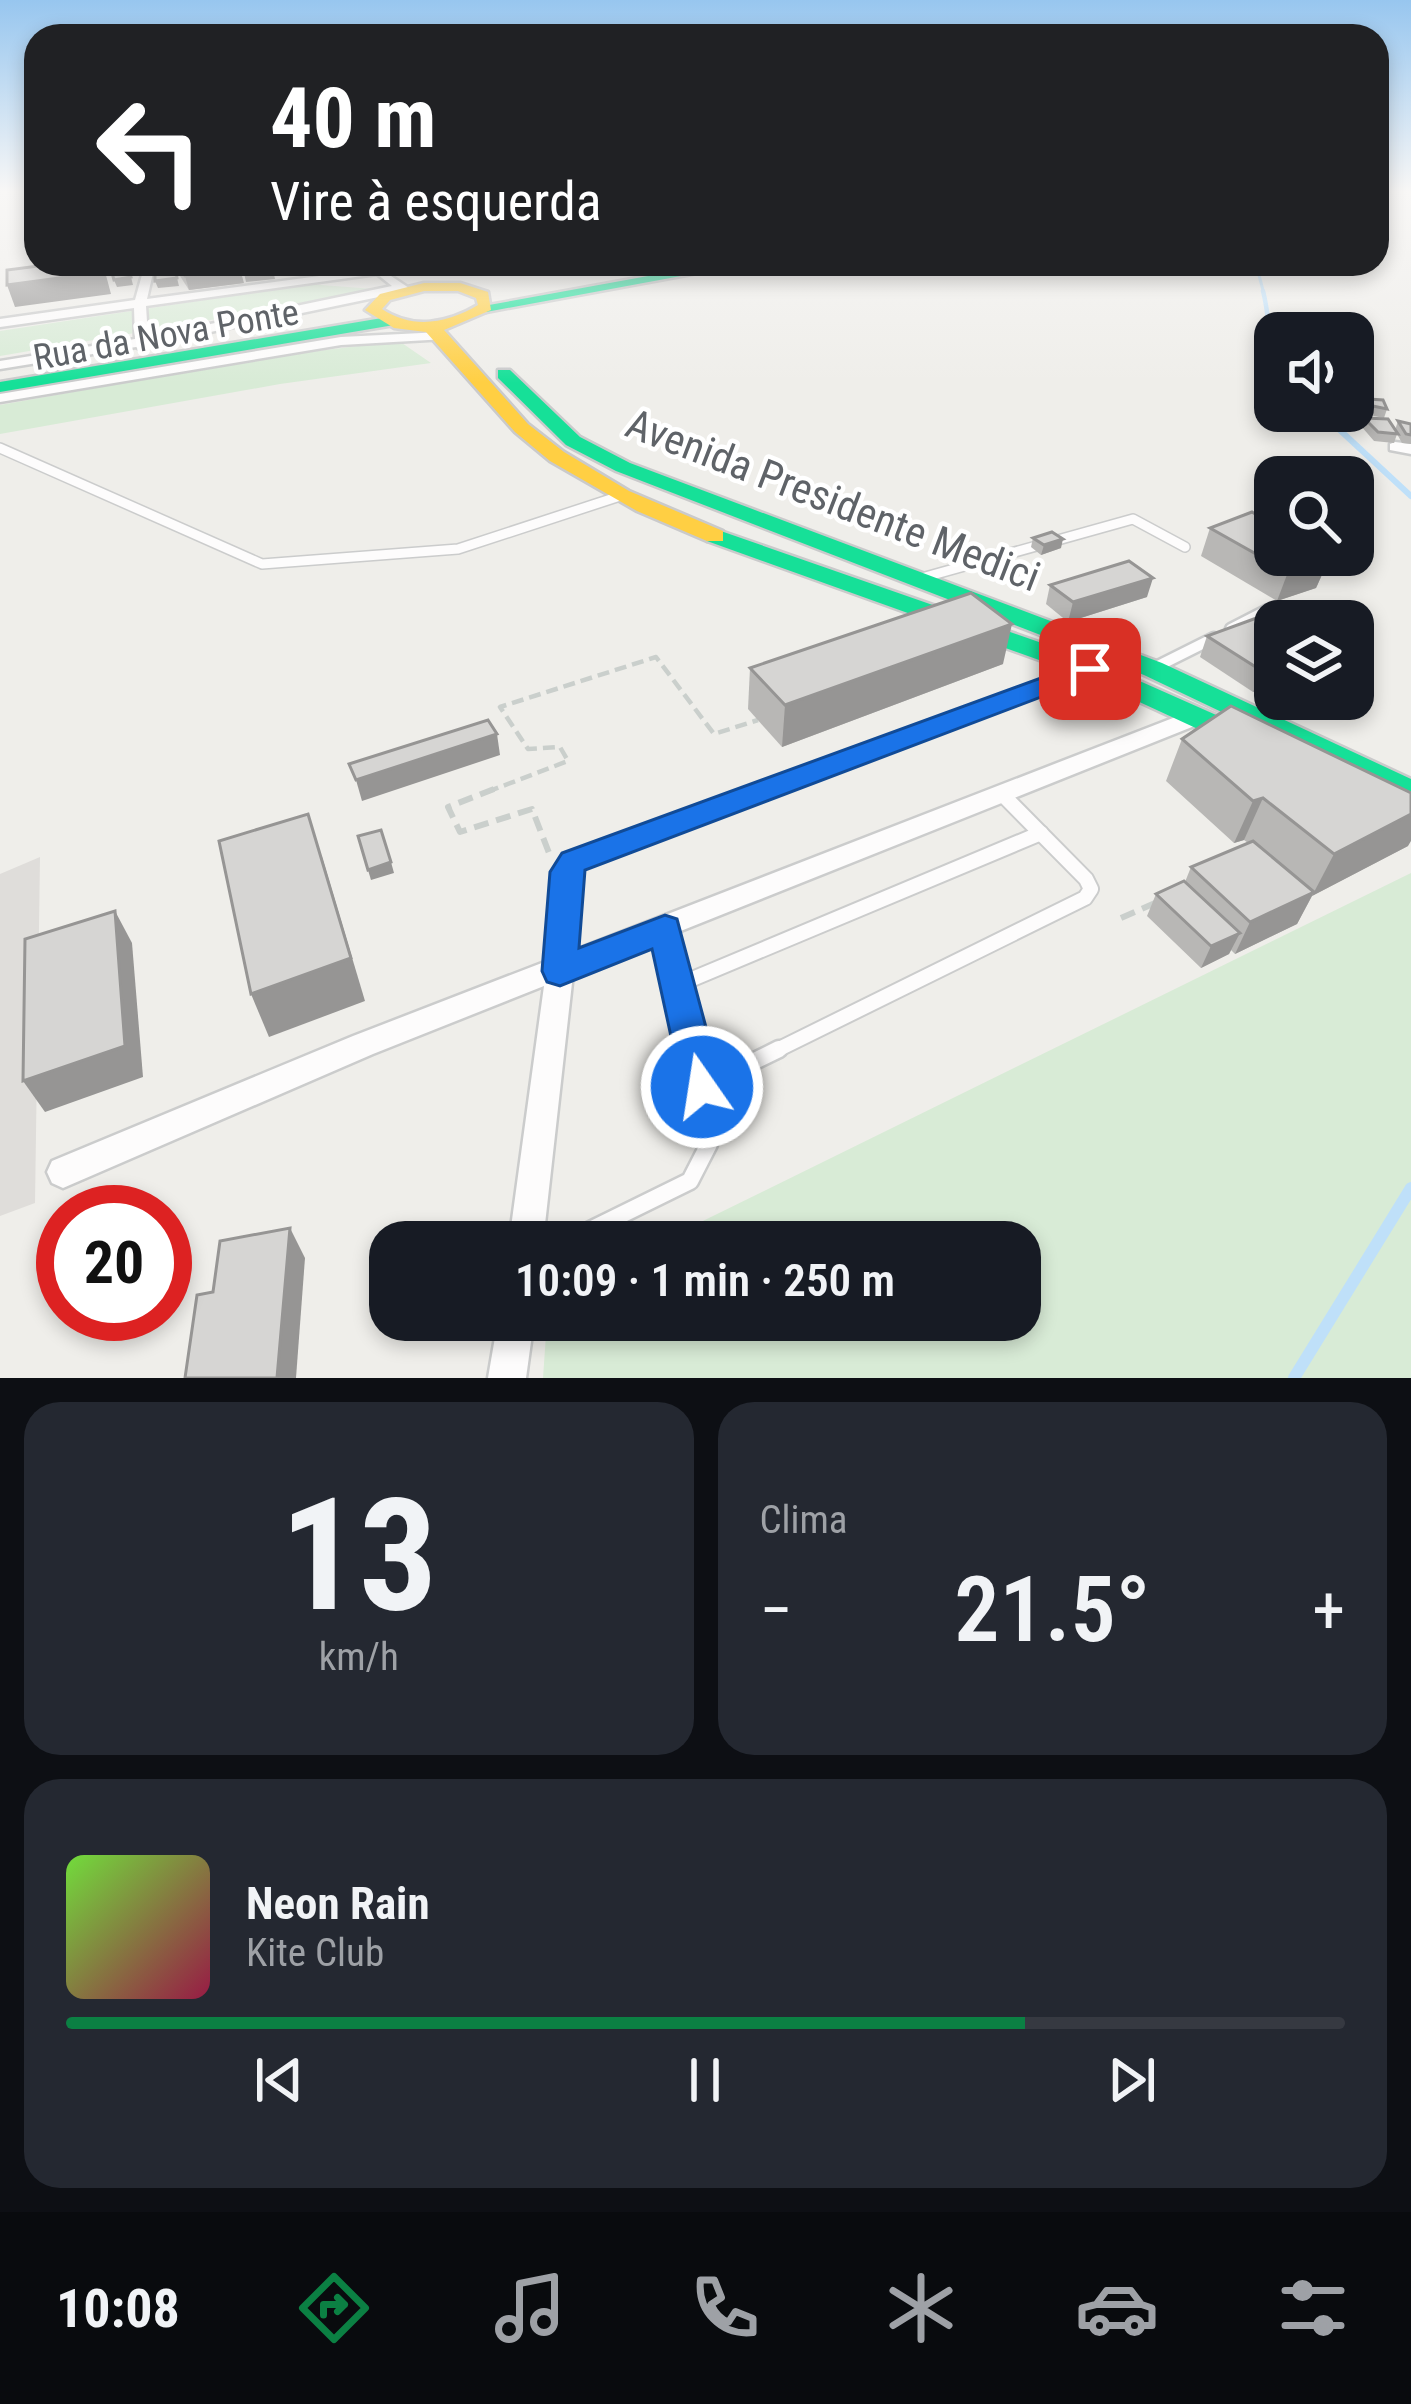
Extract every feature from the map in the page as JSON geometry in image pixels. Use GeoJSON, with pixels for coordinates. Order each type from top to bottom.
{"type":"FeatureCollection","features":[{"type":"Feature","properties":{"kind":"street"},"geometry":{"type":"LineString","coordinates":[[142,344],[140,303],[147,276]]}},
{"type":"Feature","properties":{"kind":"street"},"geometry":{"type":"LineString","coordinates":[[0,323],[329,276]]}},
{"type":"Feature","properties":{"kind":"street"},"geometry":{"type":"LineString","coordinates":[[392,276],[411,288]]}},
{"type":"Feature","properties":{"kind":"street"},"geometry":{"type":"LineString","coordinates":[[472,283],[536,276]]}},
{"type":"Feature","properties":{"kind":"street"},"geometry":{"type":"LineString","coordinates":[[0,387],[382,313],[411,288],[570,276]]}},
{"type":"Feature","properties":{"kind":"street"},"geometry":{"type":"LineString","coordinates":[[444,328],[472,283]]}},
{"type":"Feature","properties":{"kind":"street","name":"Rua da Nova Ponte"},"geometry":{"type":"LineString","coordinates":[[142,344],[411,288]]}},
{"type":"Feature","properties":{"kind":"street"},"geometry":{"type":"LineString","coordinates":[[0,367],[382,313],[444,328]]}},
{"type":"Feature","properties":{"kind":"street"},"geometry":{"type":"LineString","coordinates":[[0,398],[444,328]]}},
{"type":"Feature","properties":{"kind":"street","name":"Avenida Presidente Medici"},"geometry":{"type":"LineString","coordinates":[[444,328],[533,439],[618,497],[790,566],[1090,669],[1198,716],[1377,807]]}},
{"type":"Feature","properties":{"kind":"street","name":"Avenida Presidente Medici"},"geometry":{"type":"LineString","coordinates":[[444,328],[573,441],[663,484],[1154,669],[1411,791]]}},
{"type":"Feature","properties":{"kind":"street"},"geometry":{"type":"LineString","coordinates":[[529,1221],[560,971],[567,872],[584,855],[1090,669]]}},
{"type":"Feature","properties":{"kind":"street"},"geometry":{"type":"LineString","coordinates":[[63,1172],[363,1045],[1198,716]]}},
{"type":"Feature","properties":{"kind":"street"},"geometry":{"type":"LineString","coordinates":[[507,1378],[513,1341]]}},
{"type":"Feature","properties":{"kind":"lane"},"geometry":{"type":"LineString","coordinates":[[0,448],[262,564],[458,549],[618,497]]}},
{"type":"Feature","properties":{"kind":"lane"},"geometry":{"type":"LineString","coordinates":[[915,580],[1133,519],[1185,548]]}},
{"type":"Feature","properties":{"kind":"lane"},"geometry":{"type":"LineString","coordinates":[[1154,669],[1254,617]]}},
{"type":"Feature","properties":{"kind":"lane"},"geometry":{"type":"LineString","coordinates":[[702,1087],[1085,898],[1091,890],[1086,880],[1002,794]]}},
{"type":"Feature","properties":{"kind":"lane"},"geometry":{"type":"LineString","coordinates":[[678,985],[1041,833]]}},
{"type":"Feature","properties":{"kind":"lane"},"geometry":{"type":"LineString","coordinates":[[609,1221],[690,1181],[709,1144],[702,1087],[665,929]]}},
{"type":"Feature","properties":{"kind":"path"},"geometry":{"type":"LineString","coordinates":[[584,855],[549,853],[532,809],[460,832],[448,807],[568,760],[560,747],[528,749],[500,707],[656,657],[714,734],[758,720]]}},
{"type":"Feature","properties":{"kind":"path"},"geometry":{"type":"LineString","coordinates":[[1121,918],[1164,899]]}},
{"type":"Feature","properties":{"kind":"shaded area"},"geometry":{"type":"Polygon","coordinates":[[[40,857],[35,1203],[0,1216],[0,874],[40,857]]]}},
{"type":"Feature","properties":{"kind":"green space"},"geometry":{"type":"Polygon","coordinates":[[[308,284],[387,290],[0,356],[0,331],[308,284]]]}},
{"type":"Feature","properties":{"kind":"green space"},"geometry":{"type":"Polygon","coordinates":[[[399,341],[431,363],[280,384],[0,434],[0,405],[268,357],[399,341]]]}},
{"type":"Feature","properties":{"kind":"green space"},"geometry":{"type":"Polygon","coordinates":[[[1411,873],[1411,1378],[543,1378],[546,1341],[1041,1341],[1041,1221],[703,1221],[1411,873]]]}},
{"type":"Feature","properties":{"kind":"building"},"geometry":{"type":"Polygon","coordinates":[[[24,268],[24,276],[74,276],[7,285],[7,270],[24,268]]]}},
{"type":"Feature","properties":{"kind":"building"},"geometry":{"type":"Polygon","coordinates":[[[1374,418],[1388,419],[1398,434],[1378,432],[1374,418]]]}},
{"type":"Feature","properties":{"kind":"building"},"geometry":{"type":"Polygon","coordinates":[[[1398,421],[1411,424],[1411,435],[1406,434],[1398,421]]]}},
{"type":"Feature","properties":{"kind":"building"},"geometry":{"type":"Polygon","coordinates":[[[1252,512],[1254,553],[1210,528],[1252,512]]]}},
{"type":"Feature","properties":{"kind":"building"},"geometry":{"type":"Polygon","coordinates":[[[1052,532],[1063,539],[1044,545],[1033,538],[1052,532]]]}},
{"type":"Feature","properties":{"kind":"building"},"geometry":{"type":"Polygon","coordinates":[[[1129,561],[1153,578],[1073,602],[1050,585],[1129,561]]]}},
{"type":"Feature","properties":{"kind":"building"},"geometry":{"type":"Polygon","coordinates":[[[971,593],[1012,624],[785,705],[750,668],[971,593]]]}},
{"type":"Feature","properties":{"kind":"building"},"geometry":{"type":"Polygon","coordinates":[[[1254,619],[1254,666],[1207,636],[1254,619]]]}},
{"type":"Feature","properties":{"kind":"building"},"geometry":{"type":"Polygon","coordinates":[[[1231,706],[1411,793],[1411,814],[1334,854],[1263,798],[1253,801],[1182,739],[1231,706]]]}},
{"type":"Feature","properties":{"kind":"building"},"geometry":{"type":"Polygon","coordinates":[[[488,720],[497,734],[356,780],[349,764],[488,720]]]}},
{"type":"Feature","properties":{"kind":"building"},"geometry":{"type":"Polygon","coordinates":[[[308,814],[351,958],[251,994],[219,841],[308,814]]]}},
{"type":"Feature","properties":{"kind":"building"},"geometry":{"type":"Polygon","coordinates":[[[381,830],[391,862],[368,870],[358,836],[381,830]]]}},
{"type":"Feature","properties":{"kind":"building"},"geometry":{"type":"Polygon","coordinates":[[[1253,841],[1314,892],[1250,922],[1191,867],[1253,841]]]}},
{"type":"Feature","properties":{"kind":"building"},"geometry":{"type":"Polygon","coordinates":[[[1184,881],[1240,933],[1211,946],[1156,894],[1184,881]]]}},
{"type":"Feature","properties":{"kind":"building"},"geometry":{"type":"Polygon","coordinates":[[[115,911],[125,1046],[23,1081],[25,939],[115,911]]]}},
{"type":"Feature","properties":{"kind":"building"},"geometry":{"type":"Polygon","coordinates":[[[290,1228],[277,1378],[185,1378],[197,1295],[213,1292],[220,1241],[290,1228]]]}},
{"type":"Feature","properties":{"kind":"waterway"},"geometry":{"type":"LineString","coordinates":[[1259,276],[1264,294]]}},
{"type":"Feature","properties":{"kind":"waterway"},"geometry":{"type":"LineString","coordinates":[[1263,291],[1267,312]]}},
{"type":"Feature","properties":{"kind":"waterway"},"geometry":{"type":"LineString","coordinates":[[1342,432],[1411,496]]}},
{"type":"Feature","properties":{"kind":"waterway"},"geometry":{"type":"LineString","coordinates":[[1294,1378],[1411,1188]]}},
{"type":"Feature","properties":{"kind":"traffic: fast"},"geometry":{"type":"LineString","coordinates":[[486,307],[668,276]]}},
{"type":"Feature","properties":{"kind":"traffic: fast"},"geometry":{"type":"LineString","coordinates":[[0,387],[388,322]]}},
{"type":"Feature","properties":{"kind":"traffic: fast"},"geometry":{"type":"LineString","coordinates":[[504,374],[573,441],[623,467],[1153,669],[1411,791]]}},
{"type":"Feature","properties":{"kind":"traffic: fast"},"geometry":{"type":"LineString","coordinates":[[715,536],[1090,669],[1249,741]]}},
{"type":"Feature","properties":{"kind":"traffic: slow"},"geometry":{"type":"LineString","coordinates":[[424,287],[460,287],[483,295],[486,307],[459,321],[429,327],[400,324],[373,310],[385,297],[424,287]]}},
{"type":"Feature","properties":{"kind":"traffic: slow"},"geometry":{"type":"LineString","coordinates":[[429,326],[521,428],[557,457],[622,495],[715,536]]}},
{"type":"Feature","properties":{"kind":"route"},"geometry":{"type":"LineString","coordinates":[[702,1087],[665,929],[560,971],[567,872],[573,862],[1090,669]]}}]}
